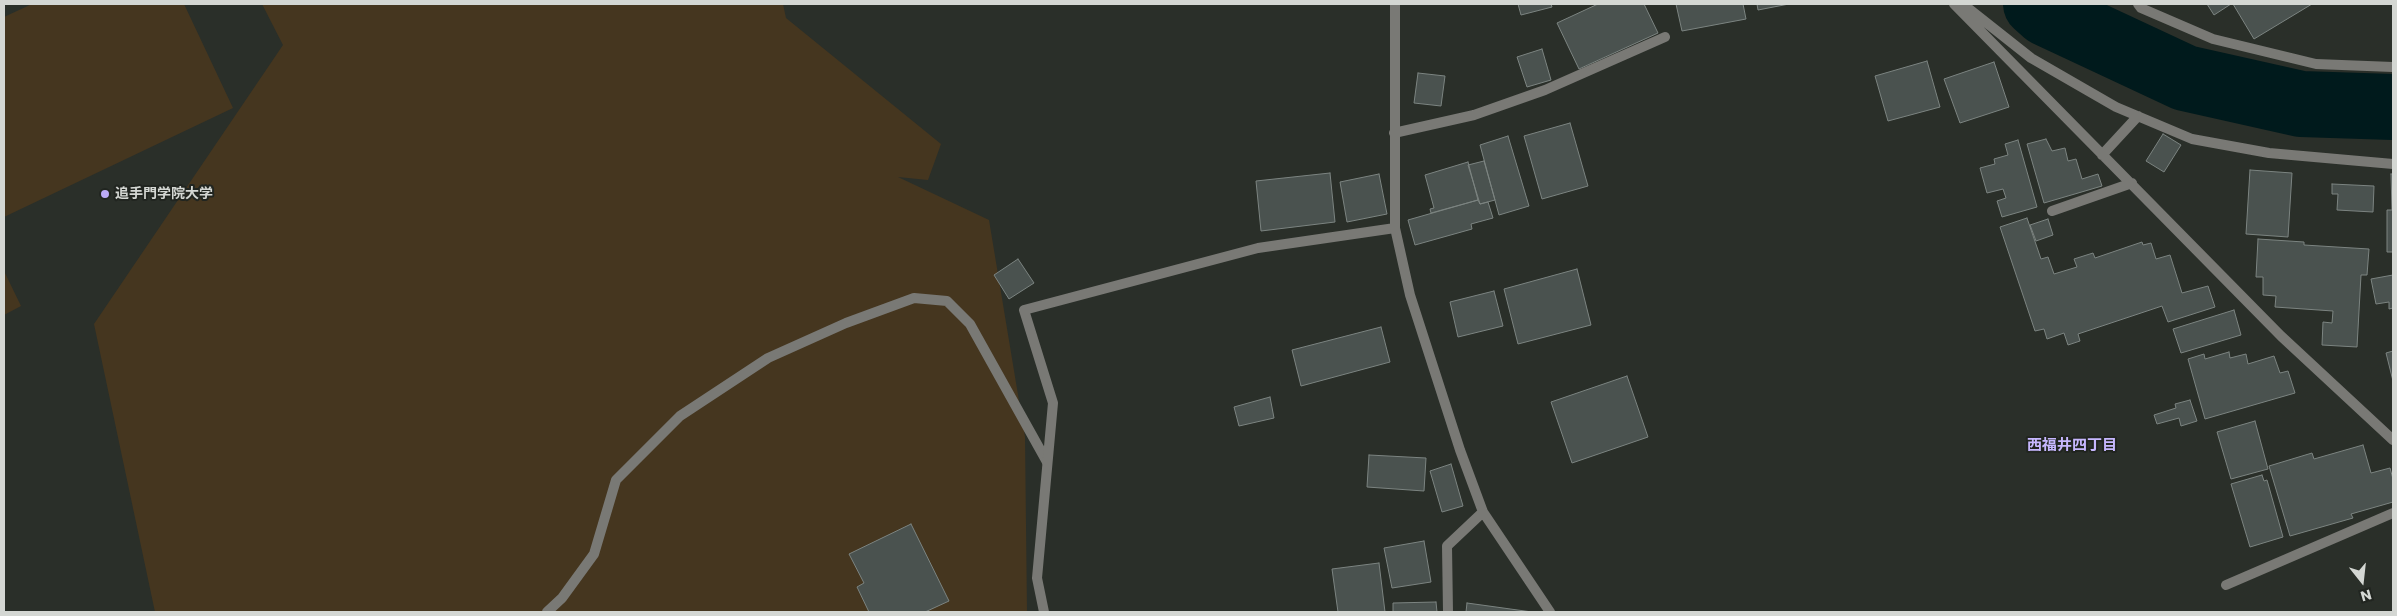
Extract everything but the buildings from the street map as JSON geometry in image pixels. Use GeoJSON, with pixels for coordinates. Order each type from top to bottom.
{"type":"FeatureCollection","features":[{"type":"Feature","properties":{"kind":"street"},"geometry":{"type":"LineString","coordinates":[[1395,4],[1395,228],[1410,294],[1460,450],[1483,512],[1550,612]]}},
{"type":"Feature","properties":{"kind":"street"},"geometry":{"type":"LineString","coordinates":[[1954,4],[2281,336],[2393,440]]}},
{"type":"Feature","properties":{"kind":"street"},"geometry":{"type":"LineString","coordinates":[[1962,4],[2030,58],[2116,107],[2192,139],[2269,154],[2393,164]]}},
{"type":"Feature","properties":{"kind":"street"},"geometry":{"type":"LineString","coordinates":[[2138,4],[2141,8],[2213,39],[2316,64],[2393,67]]}},
{"type":"Feature","properties":{"kind":"street"},"geometry":{"type":"LineString","coordinates":[[1394,133],[1425,128],[1483,112],[1545,90],[1665,37]]}},
{"type":"Feature","properties":{"kind":"street"},"geometry":{"type":"LineString","coordinates":[[2102,155],[2138,116]]}},
{"type":"Feature","properties":{"kind":"street"},"geometry":{"type":"LineString","coordinates":[[2052,211],[2132,183]]}},
{"type":"Feature","properties":{"kind":"street"},"geometry":{"type":"LineString","coordinates":[[1044,612],[1036,578],[1053,403],[1024,310],[1258,248],[1395,228]]}},
{"type":"Feature","properties":{"kind":"street"},"geometry":{"type":"LineString","coordinates":[[547,612],[562,598],[594,554],[616,480],[680,416],[768,358],[846,323],[914,298],[948,301],[970,324],[1047,462]]}},
{"type":"Feature","properties":{"kind":"street"},"geometry":{"type":"LineString","coordinates":[[1448,612],[1447,546],[1483,512]]}},
{"type":"Feature","properties":{"kind":"street"},"geometry":{"type":"LineString","coordinates":[[2226,585],[2393,513]]}},
{"type":"Feature","properties":{"kind":"shaded area"},"geometry":{"type":"Polygon","coordinates":[[[32,4],[184,4],[233,108],[4,217],[4,17],[32,4]]]}},
{"type":"Feature","properties":{"kind":"shaded area"},"geometry":{"type":"Polygon","coordinates":[[[262,4],[783,4],[786,18],[941,144],[928,180],[898,177],[989,220],[1025,437],[1027,612],[155,612],[94,324],[283,45],[262,4]]]}},
{"type":"Feature","properties":{"kind":"shaded area"},"geometry":{"type":"Polygon","coordinates":[[[4,271],[21,306],[4,315],[4,271]]]}},
{"type":"Feature","properties":{"kind":"waterway"},"geometry":{"type":"LineString","coordinates":[[2036,4],[2046,13],[2185,78],[2301,104],[2393,107]]}},
{"type":"Feature","properties":{"kind":"place","name":"追手門学院大学"},"geometry":{"type":"Point","coordinates":[105,194]}},
{"type":"Feature","properties":{"kind":"district","name":"西福井四丁目"},"geometry":{"type":"Point","coordinates":[2072,446]}}]}
